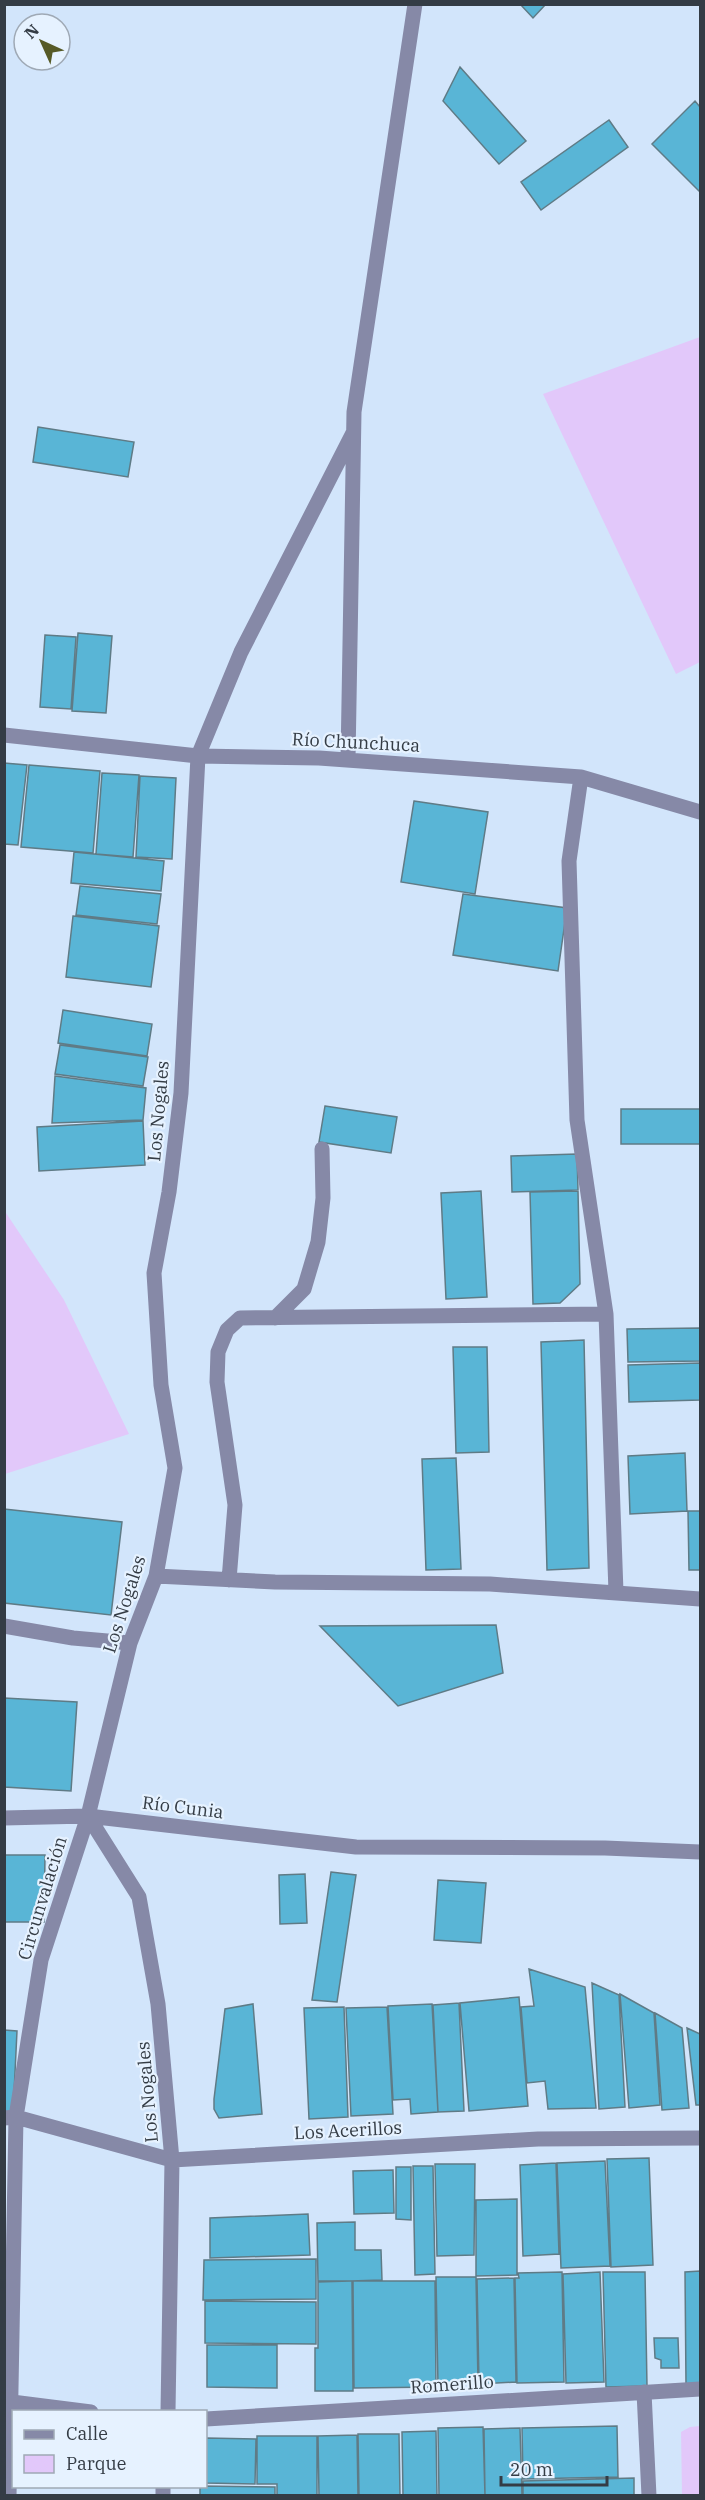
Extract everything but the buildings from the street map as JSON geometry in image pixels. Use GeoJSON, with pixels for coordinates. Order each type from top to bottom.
{"type":"FeatureCollection","features":[{"type":"Feature","properties":{"kind":"street"},"geometry":{"type":"LineString","coordinates":[[348,760],[354,412],[415,4]]}},
{"type":"Feature","properties":{"kind":"street","name":"Los Nogales"},"geometry":{"type":"LineString","coordinates":[[168,2410],[172,2160],[158,2004],[139,1897],[88,1816],[130,1643],[156,1576],[175,1468],[161,1385],[154,1274],[170,1192],[181,1093],[198,756],[241,652],[353,433]]}},
{"type":"Feature","properties":{"kind":"street","name":"Río Chunchuca"},"geometry":{"type":"LineString","coordinates":[[4,735],[198,756],[348,760],[581,777],[700,812]]}},
{"type":"Feature","properties":{"kind":"street"},"geometry":{"type":"LineString","coordinates":[[581,777],[569,861],[577,1120],[606,1314],[616,1592]]}},
{"type":"Feature","properties":{"kind":"street"},"geometry":{"type":"LineString","coordinates":[[275,1318],[304,1289],[318,1242],[323,1198],[322,1149]]}},
{"type":"Feature","properties":{"kind":"street"},"geometry":{"type":"LineString","coordinates":[[229,1580],[235,1505],[217,1382],[218,1352],[227,1330],[240,1318],[606,1314]]}},
{"type":"Feature","properties":{"kind":"street"},"geometry":{"type":"LineString","coordinates":[[156,1576],[229,1580],[490,1584],[700,1599]]}},
{"type":"Feature","properties":{"kind":"street"},"geometry":{"type":"LineString","coordinates":[[4,1626],[73,1638],[130,1643]]}},
{"type":"Feature","properties":{"kind":"street","name":"Río Cunia"},"geometry":{"type":"LineString","coordinates":[[4,1818],[88,1816],[356,1847],[604,1848],[700,1852]]}},
{"type":"Feature","properties":{"kind":"street","name":"Circunvalación"},"geometry":{"type":"LineString","coordinates":[[9,2496],[7,2401],[10,2117],[41,1960],[88,1816]]}},
{"type":"Feature","properties":{"kind":"street","name":"Los Acerillos"},"geometry":{"type":"LineString","coordinates":[[10,2117],[172,2160],[538,2139],[700,2138]]}},
{"type":"Feature","properties":{"kind":"street","name":"Romerillo"},"geometry":{"type":"LineString","coordinates":[[207,2420],[700,2389]]}},
{"type":"Feature","properties":{"kind":"street"},"geometry":{"type":"LineString","coordinates":[[644,2392],[649,2496]]}},
{"type":"Feature","properties":{"kind":"street"},"geometry":{"type":"LineString","coordinates":[[7,2401],[76,2410]]}},
{"type":"Feature","properties":{"kind":"green space"},"geometry":{"type":"Polygon","coordinates":[[[700,337],[700,662],[676,674],[543,394],[700,337]]]}},
{"type":"Feature","properties":{"kind":"green space"},"geometry":{"type":"Polygon","coordinates":[[[4,1210],[64,1300],[129,1434],[5,1474],[4,1210]]]}},
{"type":"Feature","properties":{"kind":"green space"},"geometry":{"type":"Polygon","coordinates":[[[700,2426],[700,2495],[682,2495],[681,2432],[690,2427],[700,2426]]]}}]}
